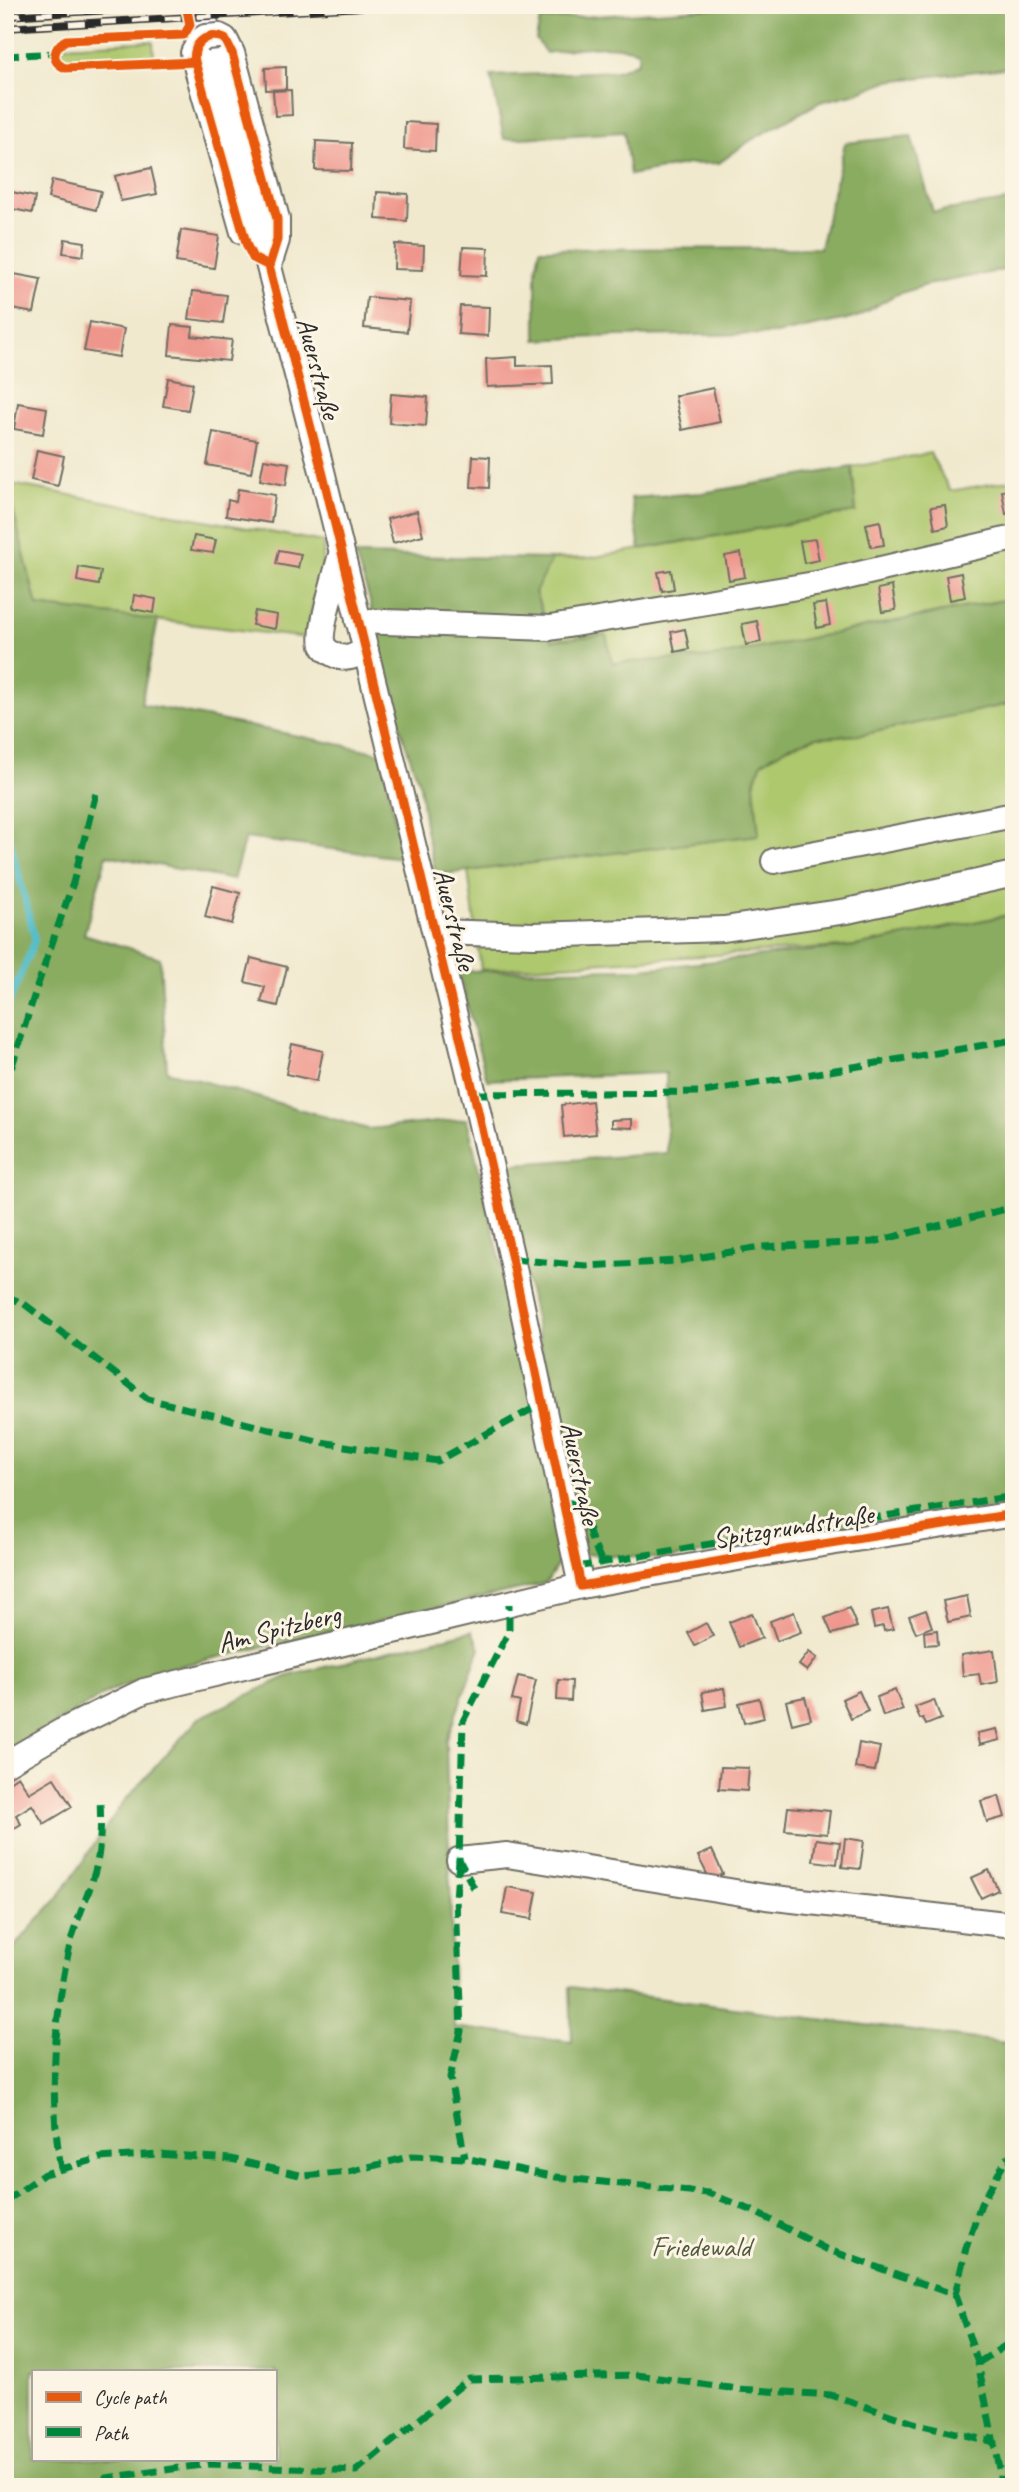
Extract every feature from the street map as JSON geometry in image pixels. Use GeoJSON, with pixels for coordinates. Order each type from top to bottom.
{"type":"FeatureCollection","features":[{"type":"Feature","properties":{"kind":"street","name":"Auerstraße"},"geometry":{"type":"LineString","coordinates":[[201,5],[366,650],[435,933],[513,1259],[581,1586]]}},
{"type":"Feature","properties":{"kind":"street"},"geometry":{"type":"LineString","coordinates":[[209,38],[225,39],[232,53],[277,219],[277,240],[269,266],[253,258],[247,246],[195,62],[193,53],[209,38]]}},
{"type":"Feature","properties":{"kind":"street"},"geometry":{"type":"LineString","coordinates":[[358,621],[551,628],[821,583],[1014,538]]}},
{"type":"Feature","properties":{"kind":"street"},"geometry":{"type":"LineString","coordinates":[[341,552],[322,630],[323,645],[331,654],[344,659],[352,658],[366,650]]}},
{"type":"Feature","properties":{"kind":"street"},"geometry":{"type":"LineString","coordinates":[[775,861],[1014,815]]}},
{"type":"Feature","properties":{"kind":"street"},"geometry":{"type":"LineString","coordinates":[[435,933],[534,935],[724,929],[847,911],[1014,874]]}},
{"type":"Feature","properties":{"kind":"street","name":"Spitzgrundstraße"},"geometry":{"type":"LineString","coordinates":[[581,1586],[766,1553],[1014,1514]]}},
{"type":"Feature","properties":{"kind":"street","name":"Am Spitzberg"},"geometry":{"type":"LineString","coordinates":[[5,1764],[62,1731],[144,1691],[581,1586]]}},
{"type":"Feature","properties":{"kind":"street"},"geometry":{"type":"LineString","coordinates":[[459,1860],[507,1855],[766,1896],[1014,1924]]}},
{"type":"Feature","properties":{"kind":"green space"},"geometry":{"type":"Polygon","coordinates":[[[758,5],[1014,5],[1014,67],[887,81],[857,93],[820,102],[751,140],[719,163],[689,164],[630,175],[624,132],[504,139],[491,76],[617,71],[638,62],[638,51],[627,48],[604,46],[546,53],[536,39],[540,20],[758,5]]]}},
{"type":"Feature","properties":{"kind":"green space"},"geometry":{"type":"Polygon","coordinates":[[[153,41],[154,59],[66,63],[59,56],[63,46],[153,41]]]}},
{"type":"Feature","properties":{"kind":"green space"},"geometry":{"type":"Polygon","coordinates":[[[911,136],[933,212],[1014,200],[1014,268],[926,285],[895,295],[857,317],[776,334],[536,340],[536,269],[540,249],[820,248],[845,143],[911,136]]]}},
{"type":"Feature","properties":{"kind":"green space"},"geometry":{"type":"Polygon","coordinates":[[[930,453],[950,491],[1014,480],[1014,598],[714,657],[612,663],[606,635],[552,641],[535,592],[552,559],[589,558],[856,512],[852,467],[930,453]]]}},
{"type":"Feature","properties":{"kind":"green space"},"geometry":{"type":"Polygon","coordinates":[[[852,467],[856,512],[640,549],[631,498],[702,493],[852,467]]]}},
{"type":"Feature","properties":{"kind":"green space"},"geometry":{"type":"Polygon","coordinates":[[[5,478],[37,606],[158,620],[141,704],[382,753],[402,858],[245,838],[233,880],[107,855],[84,934],[160,958],[167,1071],[368,1129],[467,1119],[534,1403],[560,1561],[546,1583],[175,1667],[110,1691],[5,1754],[5,478]]]}},
{"type":"Feature","properties":{"kind":"green space"},"geometry":{"type":"Polygon","coordinates":[[[6,483],[323,542],[322,567],[307,638],[37,606],[6,483]]]}},
{"type":"Feature","properties":{"kind":"green space"},"geometry":{"type":"Polygon","coordinates":[[[355,555],[552,559],[535,592],[552,640],[606,635],[612,663],[714,657],[1014,598],[1014,703],[860,735],[816,737],[788,747],[762,762],[754,784],[759,835],[436,875],[425,826],[420,786],[399,725],[394,692],[381,657],[369,597],[355,555]]]}},
{"type":"Feature","properties":{"kind":"green space"},"geometry":{"type":"Polygon","coordinates":[[[1014,703],[1014,914],[856,946],[481,970],[468,871],[758,835],[754,784],[762,762],[788,747],[816,737],[860,735],[1014,703]]]}},
{"type":"Feature","properties":{"kind":"green space"},"geometry":{"type":"Polygon","coordinates":[[[1014,914],[1014,1505],[664,1559],[584,1554],[503,1165],[667,1153],[666,1073],[487,1080],[458,971],[641,969],[856,946],[1014,914]]]}},
{"type":"Feature","properties":{"kind":"green space","name":"Friedewald"},"geometry":{"type":"Polygon","coordinates":[[[472,1631],[480,1648],[446,1742],[454,2027],[572,2042],[570,1987],[1014,2044],[1014,2487],[5,2487],[5,1957],[57,1899],[121,1805],[199,1718],[288,1676],[472,1631]]]}},
{"type":"Feature","properties":{"kind":"building"},"geometry":{"type":"Polygon","coordinates":[[[286,67],[286,89],[266,90],[265,68],[286,67]]]}},
{"type":"Feature","properties":{"kind":"building"},"geometry":{"type":"Polygon","coordinates":[[[291,90],[292,115],[275,116],[273,91],[291,90]]]}},
{"type":"Feature","properties":{"kind":"building"},"geometry":{"type":"Polygon","coordinates":[[[405,122],[436,124],[435,151],[404,149],[405,122]]]}},
{"type":"Feature","properties":{"kind":"building"},"geometry":{"type":"Polygon","coordinates":[[[316,141],[352,143],[351,171],[315,170],[316,141]]]}},
{"type":"Feature","properties":{"kind":"building"},"geometry":{"type":"Polygon","coordinates":[[[151,168],[157,194],[121,201],[115,176],[151,168]]]}},
{"type":"Feature","properties":{"kind":"building"},"geometry":{"type":"Polygon","coordinates":[[[52,180],[101,191],[96,210],[48,198],[52,180]]]}},
{"type":"Feature","properties":{"kind":"building"},"geometry":{"type":"Polygon","coordinates":[[[12,192],[35,197],[32,213],[8,208],[12,192]]]}},
{"type":"Feature","properties":{"kind":"building"},"geometry":{"type":"Polygon","coordinates":[[[377,192],[408,194],[407,221],[376,219],[377,192]]]}},
{"type":"Feature","properties":{"kind":"building"},"geometry":{"type":"Polygon","coordinates":[[[181,230],[219,236],[214,268],[176,262],[181,230]]]}},
{"type":"Feature","properties":{"kind":"building"},"geometry":{"type":"Polygon","coordinates":[[[65,239],[85,242],[83,256],[63,253],[65,239]]]}},
{"type":"Feature","properties":{"kind":"building"},"geometry":{"type":"Polygon","coordinates":[[[395,244],[424,246],[423,270],[394,269],[395,244]]]}},
{"type":"Feature","properties":{"kind":"building"},"geometry":{"type":"Polygon","coordinates":[[[463,247],[488,248],[487,276],[461,275],[463,247]]]}},
{"type":"Feature","properties":{"kind":"building"},"geometry":{"type":"Polygon","coordinates":[[[14,274],[41,279],[34,313],[7,308],[14,274]]]}},
{"type":"Feature","properties":{"kind":"building"},"geometry":{"type":"Polygon","coordinates":[[[193,291],[227,295],[223,323],[189,319],[193,291]]]}},
{"type":"Feature","properties":{"kind":"building"},"geometry":{"type":"Polygon","coordinates":[[[367,297],[410,301],[407,332],[364,328],[367,297]]]}},
{"type":"Feature","properties":{"kind":"building"},"geometry":{"type":"Polygon","coordinates":[[[460,306],[489,307],[488,336],[458,334],[460,306]]]}},
{"type":"Feature","properties":{"kind":"building"},"geometry":{"type":"Polygon","coordinates":[[[90,322],[124,329],[119,357],[84,351],[90,322]]]}},
{"type":"Feature","properties":{"kind":"building"},"geometry":{"type":"Polygon","coordinates":[[[172,325],[193,327],[192,336],[232,340],[229,361],[169,355],[172,325]]]}},
{"type":"Feature","properties":{"kind":"building"},"geometry":{"type":"Polygon","coordinates":[[[517,357],[517,366],[552,365],[553,384],[487,387],[486,359],[517,357]]]}},
{"type":"Feature","properties":{"kind":"building"},"geometry":{"type":"Polygon","coordinates":[[[168,378],[193,383],[188,410],[163,406],[168,378]]]}},
{"type":"Feature","properties":{"kind":"building"},"geometry":{"type":"Polygon","coordinates":[[[713,388],[720,422],[682,430],[675,396],[713,388]]]}},
{"type":"Feature","properties":{"kind":"building"},"geometry":{"type":"Polygon","coordinates":[[[391,394],[428,397],[426,426],[389,423],[391,394]]]}},
{"type":"Feature","properties":{"kind":"building"},"geometry":{"type":"Polygon","coordinates":[[[18,403],[47,408],[43,434],[14,429],[18,403]]]}},
{"type":"Feature","properties":{"kind":"building"},"geometry":{"type":"Polygon","coordinates":[[[213,432],[257,440],[251,473],[207,465],[213,432]]]}},
{"type":"Feature","properties":{"kind":"building"},"geometry":{"type":"Polygon","coordinates":[[[37,450],[64,456],[58,486],[31,480],[37,450]]]}},
{"type":"Feature","properties":{"kind":"building"},"geometry":{"type":"Polygon","coordinates":[[[473,456],[490,457],[489,488],[471,487],[473,456]]]}},
{"type":"Feature","properties":{"kind":"building"},"geometry":{"type":"Polygon","coordinates":[[[264,459],[289,463],[286,485],[260,480],[264,459]]]}},
{"type":"Feature","properties":{"kind":"building"},"geometry":{"type":"Polygon","coordinates":[[[238,489],[275,495],[271,523],[226,516],[228,500],[236,502],[238,489]]]}},
{"type":"Feature","properties":{"kind":"building"},"geometry":{"type":"Polygon","coordinates":[[[1014,489],[1014,512],[1006,514],[1002,491],[1014,489]]]}},
{"type":"Feature","properties":{"kind":"building"},"geometry":{"type":"Polygon","coordinates":[[[945,505],[948,526],[935,529],[931,507],[945,505]]]}},
{"type":"Feature","properties":{"kind":"building"},"geometry":{"type":"Polygon","coordinates":[[[417,511],[423,535],[393,543],[387,519],[417,511]]]}},
{"type":"Feature","properties":{"kind":"building"},"geometry":{"type":"Polygon","coordinates":[[[880,521],[884,545],[871,547],[866,524],[880,521]]]}},
{"type":"Feature","properties":{"kind":"building"},"geometry":{"type":"Polygon","coordinates":[[[194,536],[216,540],[213,553],[191,550],[194,536]]]}},
{"type":"Feature","properties":{"kind":"building"},"geometry":{"type":"Polygon","coordinates":[[[815,539],[819,560],[804,563],[800,541],[815,539]]]}},
{"type":"Feature","properties":{"kind":"building"},"geometry":{"type":"Polygon","coordinates":[[[279,550],[301,554],[298,568],[276,564],[279,550]]]}},
{"type":"Feature","properties":{"kind":"building"},"geometry":{"type":"Polygon","coordinates":[[[741,553],[745,577],[729,580],[725,556],[741,553]]]}},
{"type":"Feature","properties":{"kind":"building"},"geometry":{"type":"Polygon","coordinates":[[[79,567],[101,571],[99,585],[77,581],[79,567]]]}},
{"type":"Feature","properties":{"kind":"building"},"geometry":{"type":"Polygon","coordinates":[[[671,570],[674,589],[662,591],[658,572],[671,570]]]}},
{"type":"Feature","properties":{"kind":"building"},"geometry":{"type":"Polygon","coordinates":[[[961,573],[965,597],[950,600],[946,576],[961,573]]]}},
{"type":"Feature","properties":{"kind":"building"},"geometry":{"type":"Polygon","coordinates":[[[892,586],[896,610],[882,612],[878,589],[892,586]]]}},
{"type":"Feature","properties":{"kind":"building"},"geometry":{"type":"Polygon","coordinates":[[[134,595],[156,599],[154,613],[132,609],[134,595]]]}},
{"type":"Feature","properties":{"kind":"building"},"geometry":{"type":"Polygon","coordinates":[[[826,603],[830,625],[817,628],[813,605],[826,603]]]}},
{"type":"Feature","properties":{"kind":"building"},"geometry":{"type":"Polygon","coordinates":[[[255,611],[277,615],[275,629],[252,625],[255,611]]]}},
{"type":"Feature","properties":{"kind":"building"},"geometry":{"type":"Polygon","coordinates":[[[757,621],[761,642],[746,645],[742,624],[757,621]]]}},
{"type":"Feature","properties":{"kind":"building"},"geometry":{"type":"Polygon","coordinates":[[[685,629],[689,649],[675,652],[671,632],[685,629]]]}},
{"type":"Feature","properties":{"kind":"building"},"geometry":{"type":"Polygon","coordinates":[[[213,886],[240,893],[232,924],[205,917],[213,886]]]}},
{"type":"Feature","properties":{"kind":"building"},"geometry":{"type":"Polygon","coordinates":[[[251,958],[287,967],[278,1006],[261,1002],[265,987],[245,982],[251,958]]]}},
{"type":"Feature","properties":{"kind":"building"},"geometry":{"type":"Polygon","coordinates":[[[292,1044],[323,1051],[317,1081],[286,1074],[292,1044]]]}},
{"type":"Feature","properties":{"kind":"building"},"geometry":{"type":"Polygon","coordinates":[[[592,1101],[596,1134],[564,1137],[561,1105],[592,1101]]]}},
{"type":"Feature","properties":{"kind":"building"},"geometry":{"type":"Polygon","coordinates":[[[632,1119],[632,1128],[611,1127],[611,1120],[632,1119]]]}},
{"type":"Feature","properties":{"kind":"building"},"geometry":{"type":"Polygon","coordinates":[[[967,1596],[971,1617],[948,1622],[943,1601],[967,1596]]]}},
{"type":"Feature","properties":{"kind":"building"},"geometry":{"type":"Polygon","coordinates":[[[849,1608],[857,1627],[832,1634],[825,1618],[849,1608]]]}},
{"type":"Feature","properties":{"kind":"building"},"geometry":{"type":"Polygon","coordinates":[[[888,1609],[893,1629],[884,1631],[883,1626],[874,1628],[871,1613],[888,1609]]]}},
{"type":"Feature","properties":{"kind":"building"},"geometry":{"type":"Polygon","coordinates":[[[926,1610],[932,1627],[916,1633],[909,1616],[926,1610]]]}},
{"type":"Feature","properties":{"kind":"building"},"geometry":{"type":"Polygon","coordinates":[[[794,1612],[801,1632],[777,1641],[770,1621],[794,1612]]]}},
{"type":"Feature","properties":{"kind":"building"},"geometry":{"type":"Polygon","coordinates":[[[752,1613],[762,1638],[739,1647],[729,1622],[752,1613]]]}},
{"type":"Feature","properties":{"kind":"building"},"geometry":{"type":"Polygon","coordinates":[[[706,1623],[713,1636],[695,1646],[688,1633],[706,1623]]]}},
{"type":"Feature","properties":{"kind":"building"},"geometry":{"type":"Polygon","coordinates":[[[937,1630],[938,1644],[925,1645],[924,1632],[937,1630]]]}},
{"type":"Feature","properties":{"kind":"building"},"geometry":{"type":"Polygon","coordinates":[[[994,1650],[998,1682],[981,1685],[979,1674],[963,1676],[961,1655],[994,1650]]]}},
{"type":"Feature","properties":{"kind":"building"},"geometry":{"type":"Polygon","coordinates":[[[809,1652],[817,1658],[807,1671],[799,1665],[809,1652]]]}},
{"type":"Feature","properties":{"kind":"building"},"geometry":{"type":"Polygon","coordinates":[[[518,1676],[536,1680],[526,1724],[516,1721],[520,1702],[512,1700],[518,1676]]]}},
{"type":"Feature","properties":{"kind":"building"},"geometry":{"type":"Polygon","coordinates":[[[558,1680],[572,1681],[571,1701],[557,1700],[558,1680]]]}},
{"type":"Feature","properties":{"kind":"building"},"geometry":{"type":"Polygon","coordinates":[[[724,1688],[727,1706],[705,1710],[702,1692],[724,1688]]]}},
{"type":"Feature","properties":{"kind":"building"},"geometry":{"type":"Polygon","coordinates":[[[895,1690],[903,1710],[883,1716],[877,1697],[895,1690]]]}},
{"type":"Feature","properties":{"kind":"building"},"geometry":{"type":"Polygon","coordinates":[[[859,1691],[868,1711],[851,1719],[842,1699],[859,1691]]]}},
{"type":"Feature","properties":{"kind":"building"},"geometry":{"type":"Polygon","coordinates":[[[805,1697],[811,1719],[792,1724],[786,1701],[805,1697]]]}},
{"type":"Feature","properties":{"kind":"building"},"geometry":{"type":"Polygon","coordinates":[[[759,1698],[764,1718],[744,1723],[739,1703],[759,1698]]]}},
{"type":"Feature","properties":{"kind":"building"},"geometry":{"type":"Polygon","coordinates":[[[934,1700],[941,1719],[926,1725],[915,1707],[934,1700]]]}},
{"type":"Feature","properties":{"kind":"building"},"geometry":{"type":"Polygon","coordinates":[[[997,1729],[1000,1740],[979,1745],[977,1733],[997,1729]]]}},
{"type":"Feature","properties":{"kind":"building"},"geometry":{"type":"Polygon","coordinates":[[[859,1743],[880,1747],[875,1771],[855,1768],[859,1743]]]}},
{"type":"Feature","properties":{"kind":"building"},"geometry":{"type":"Polygon","coordinates":[[[721,1767],[749,1768],[747,1791],[719,1789],[721,1767]]]}},
{"type":"Feature","properties":{"kind":"building"},"geometry":{"type":"Polygon","coordinates":[[[18,1776],[29,1793],[54,1778],[72,1807],[44,1824],[32,1805],[16,1815],[21,1824],[5,1834],[5,1785],[18,1776]]]}},
{"type":"Feature","properties":{"kind":"building"},"geometry":{"type":"Polygon","coordinates":[[[999,1796],[1005,1817],[987,1822],[981,1801],[999,1796]]]}},
{"type":"Feature","properties":{"kind":"building"},"geometry":{"type":"Polygon","coordinates":[[[788,1807],[830,1811],[827,1834],[785,1830],[788,1807]]]}},
{"type":"Feature","properties":{"kind":"building"},"geometry":{"type":"Polygon","coordinates":[[[845,1838],[864,1841],[860,1869],[842,1867],[845,1838]]]}},
{"type":"Feature","properties":{"kind":"building"},"geometry":{"type":"Polygon","coordinates":[[[816,1839],[840,1842],[837,1864],[813,1861],[816,1839]]]}},
{"type":"Feature","properties":{"kind":"building"},"geometry":{"type":"Polygon","coordinates":[[[712,1850],[723,1874],[710,1880],[698,1856],[712,1850]]]}},
{"type":"Feature","properties":{"kind":"building"},"geometry":{"type":"Polygon","coordinates":[[[989,1870],[998,1890],[981,1898],[971,1878],[989,1870]]]}},
{"type":"Feature","properties":{"kind":"building"},"geometry":{"type":"Polygon","coordinates":[[[507,1887],[537,1892],[532,1919],[502,1914],[507,1887]]]}},
{"type":"Feature","properties":{"kind":"waterway"},"geometry":{"type":"LineString","coordinates":[[5,830],[9,835],[35,940],[5,1013]]}},
{"type":"Feature","properties":{"kind":"railway"},"geometry":{"type":"LineString","coordinates":[[5,16],[200,5]]}},
{"type":"Feature","properties":{"kind":"railway"},"geometry":{"type":"LineString","coordinates":[[5,28],[396,5]]}},
{"type":"Feature","properties":{"kind":"marked path"},"geometry":{"type":"LineString","coordinates":[[5,56],[55,53]]}},
{"type":"Feature","properties":{"kind":"marked path"},"geometry":{"type":"LineString","coordinates":[[5,1088],[73,883],[96,793]]}},
{"type":"Feature","properties":{"kind":"marked path"},"geometry":{"type":"LineString","coordinates":[[474,1094],[704,1092],[1014,1040]]}},
{"type":"Feature","properties":{"kind":"marked path"},"geometry":{"type":"LineString","coordinates":[[512,1259],[586,1266],[678,1261],[760,1247],[873,1242],[1014,1207]]}},
{"type":"Feature","properties":{"kind":"marked path"},"geometry":{"type":"LineString","coordinates":[[5,1296],[23,1303],[148,1399],[321,1442],[437,1461],[543,1403]]}},
{"type":"Feature","properties":{"kind":"marked path"},"geometry":{"type":"LineString","coordinates":[[577,1567],[1014,1496]]}},
{"type":"Feature","properties":{"kind":"marked path"},"geometry":{"type":"LineString","coordinates":[[563,1501],[582,1506],[592,1541],[602,1562]]}},
{"type":"Feature","properties":{"kind":"marked path"},"geometry":{"type":"LineString","coordinates":[[474,1888],[459,1860],[463,1721],[509,1631],[509,1604]]}},
{"type":"Feature","properties":{"kind":"marked path"},"geometry":{"type":"LineString","coordinates":[[61,2169],[54,2086],[60,1999],[70,1945],[97,1863],[100,1799]]}},
{"type":"Feature","properties":{"kind":"marked path"},"geometry":{"type":"LineString","coordinates":[[459,1860],[456,1898],[461,2031],[450,2078],[465,2158]]}},
{"type":"Feature","properties":{"kind":"marked path"},"geometry":{"type":"LineString","coordinates":[[5,2202],[44,2174],[100,2158],[157,2154],[231,2159],[304,2176],[349,2172],[412,2156],[465,2158],[556,2177],[708,2193],[751,2210],[826,2249],[955,2295],[978,2363],[1000,2474],[999,2487]]}},
{"type":"Feature","properties":{"kind":"marked path"},"geometry":{"type":"LineString","coordinates":[[955,2295],[966,2248],[981,2204],[1007,2158],[1014,2159]]}},
{"type":"Feature","properties":{"kind":"marked path"},"geometry":{"type":"LineString","coordinates":[[978,2363],[1014,2340]]}},
{"type":"Feature","properties":{"kind":"marked path"},"geometry":{"type":"LineString","coordinates":[[84,2487],[98,2479],[209,2464],[356,2471],[469,2379],[637,2375],[737,2389],[831,2395],[914,2423],[994,2442]]}},
{"type":"Feature","properties":{"kind":"cycle path"},"geometry":{"type":"LineString","coordinates":[[186,5],[190,25],[184,35],[66,40],[56,50],[55,58],[65,68],[195,62]]}},
{"type":"Feature","properties":{"kind":"cycle path"},"geometry":{"type":"LineString","coordinates":[[269,266],[253,258],[247,246],[195,62],[194,55],[198,44],[207,38],[225,39],[232,53],[277,219],[277,240],[269,266],[322,471],[474,1094],[581,1586],[766,1553],[1014,1514]]}}]}
